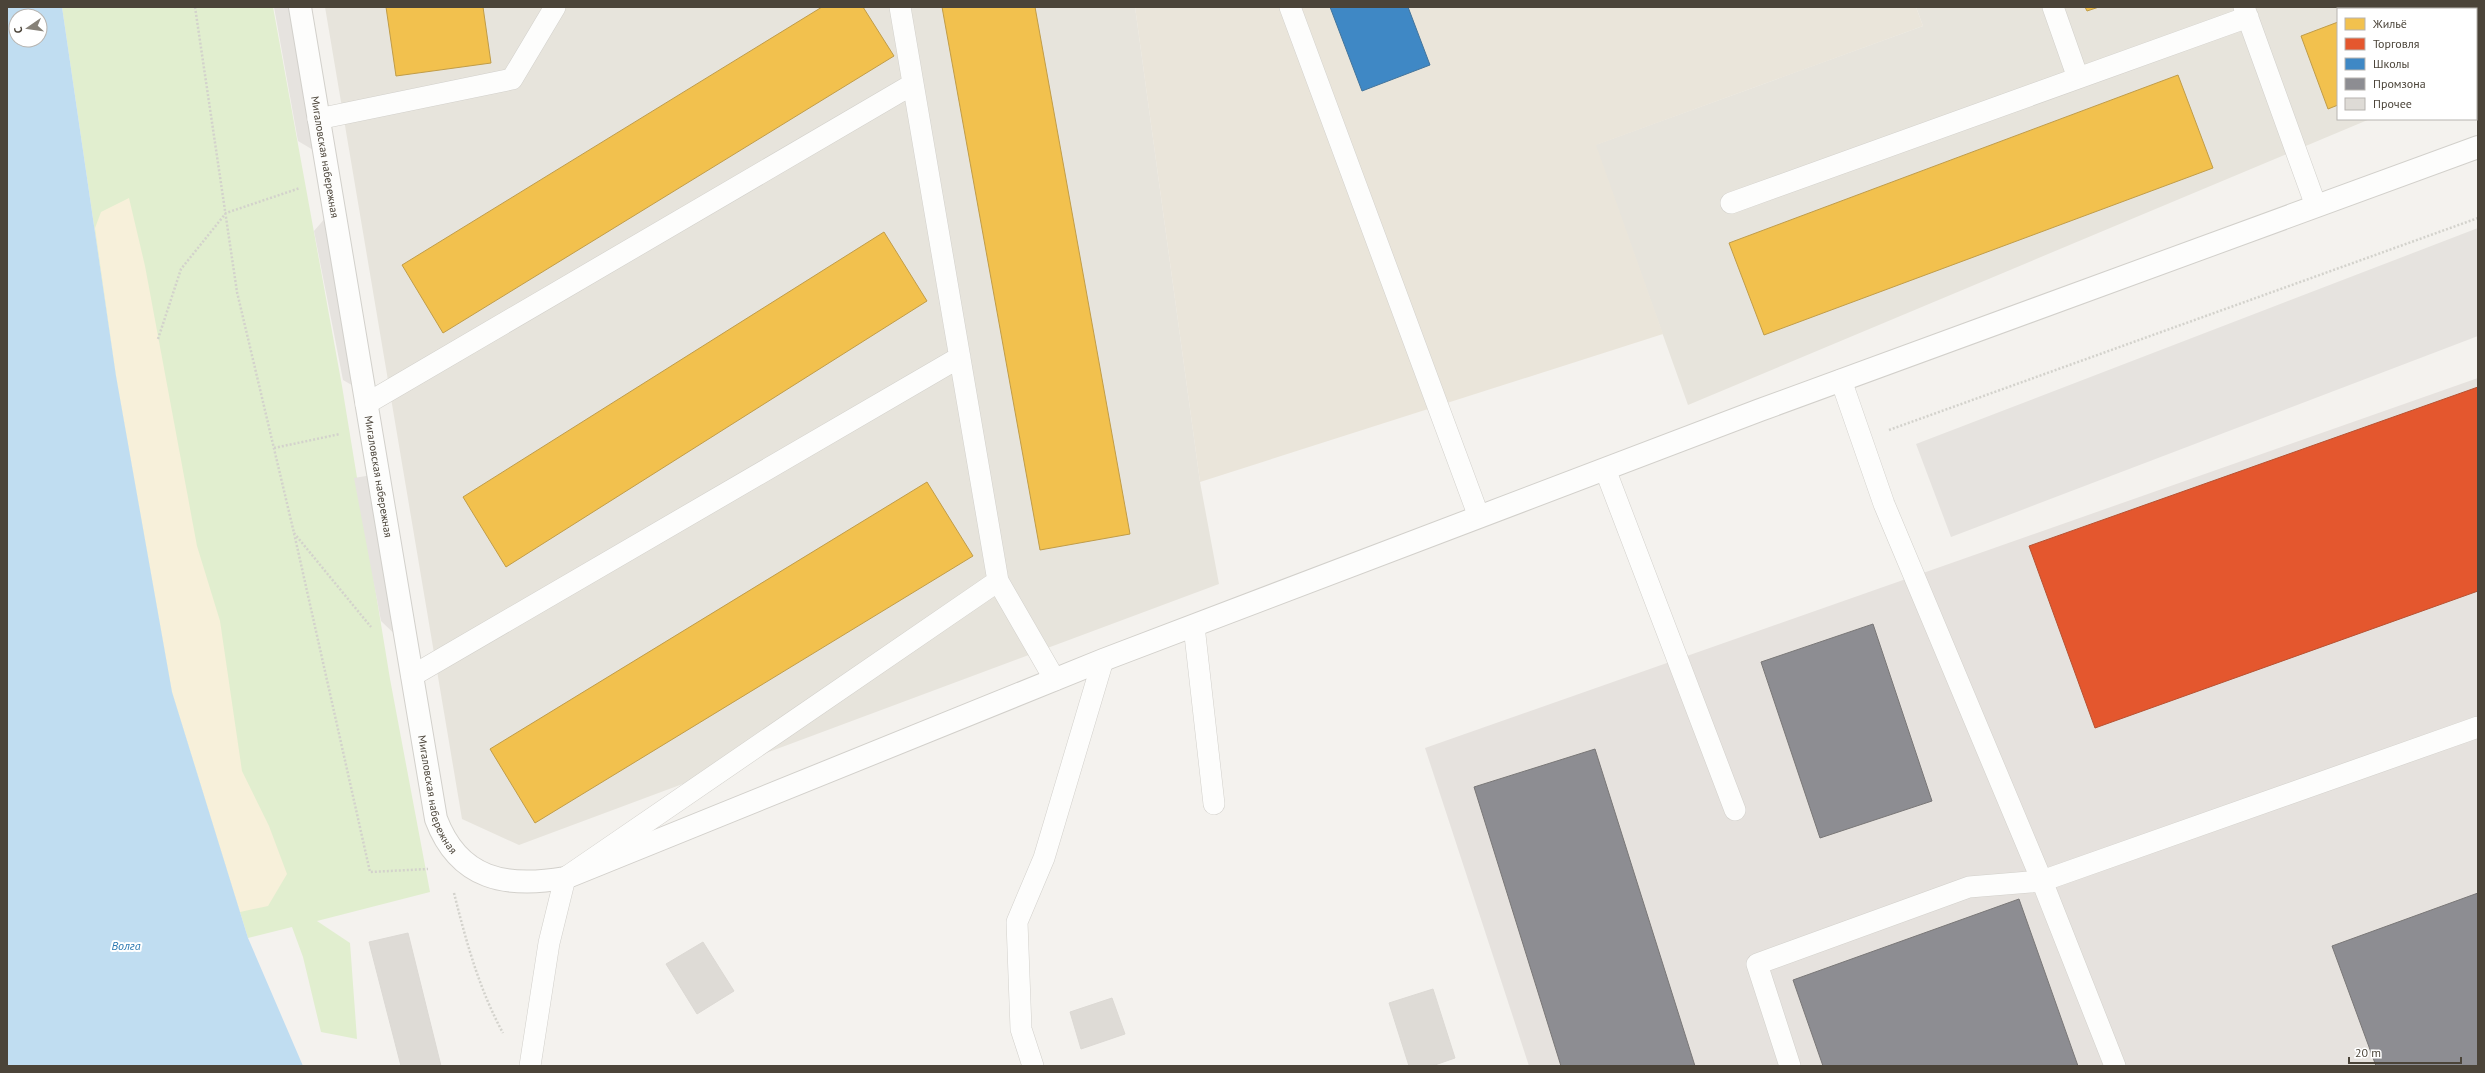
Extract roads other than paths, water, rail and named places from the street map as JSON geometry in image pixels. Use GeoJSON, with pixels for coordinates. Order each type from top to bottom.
{"type":"FeatureCollection","features":[{"type":"Feature","properties":{"kind":"street","name":"Мигаловская набережная"},"geometry":{"type":"LineString","coordinates":[[300,7],[436,819],[449,844],[458,855],[480,873],[508,882],[536,882],[565,878],[1103,660],[1841,380],[2478,147]]}},
{"type":"Feature","properties":{"kind":"lane"},"geometry":{"type":"LineString","coordinates":[[318,119],[512,79],[556,7]]}},
{"type":"Feature","properties":{"kind":"lane"},"geometry":{"type":"LineString","coordinates":[[900,7],[998,581],[1055,680]]}},
{"type":"Feature","properties":{"kind":"lane"},"geometry":{"type":"LineString","coordinates":[[1290,7],[1478,517]]}},
{"type":"Feature","properties":{"kind":"lane"},"geometry":{"type":"LineString","coordinates":[[2053,7],[2078,78]]}},
{"type":"Feature","properties":{"kind":"lane"},"geometry":{"type":"LineString","coordinates":[[1731,203],[2078,78],[2246,12],[2316,206]]}},
{"type":"Feature","properties":{"kind":"lane"},"geometry":{"type":"LineString","coordinates":[[366,404],[913,84]]}},
{"type":"Feature","properties":{"kind":"lane"},"geometry":{"type":"LineString","coordinates":[[412,676],[960,357]]}},
{"type":"Feature","properties":{"kind":"lane"},"geometry":{"type":"LineString","coordinates":[[1841,380],[1884,504],[2042,881],[2115,1066]]}},
{"type":"Feature","properties":{"kind":"lane"},"geometry":{"type":"LineString","coordinates":[[1605,469],[1735,810]]}},
{"type":"Feature","properties":{"kind":"lane"},"geometry":{"type":"LineString","coordinates":[[530,1066],[549,943],[565,878],[998,581]]}},
{"type":"Feature","properties":{"kind":"lane"},"geometry":{"type":"LineString","coordinates":[[1194,626],[1214,804]]}},
{"type":"Feature","properties":{"kind":"lane"},"geometry":{"type":"LineString","coordinates":[[1033,1066],[1021,1029],[1017,922],[1044,858],[1103,660]]}},
{"type":"Feature","properties":{"kind":"lane"},"geometry":{"type":"LineString","coordinates":[[1790,1066],[1757,964],[1969,887],[2042,881],[2478,727]]}},
{"type":"Feature","properties":{"kind":"water","name":"Волга"},"geometry":{"type":"Polygon","coordinates":[[[7,7],[62,7],[116,376],[172,692],[248,938],[303,1066],[7,1066],[7,7]]]}}]}
